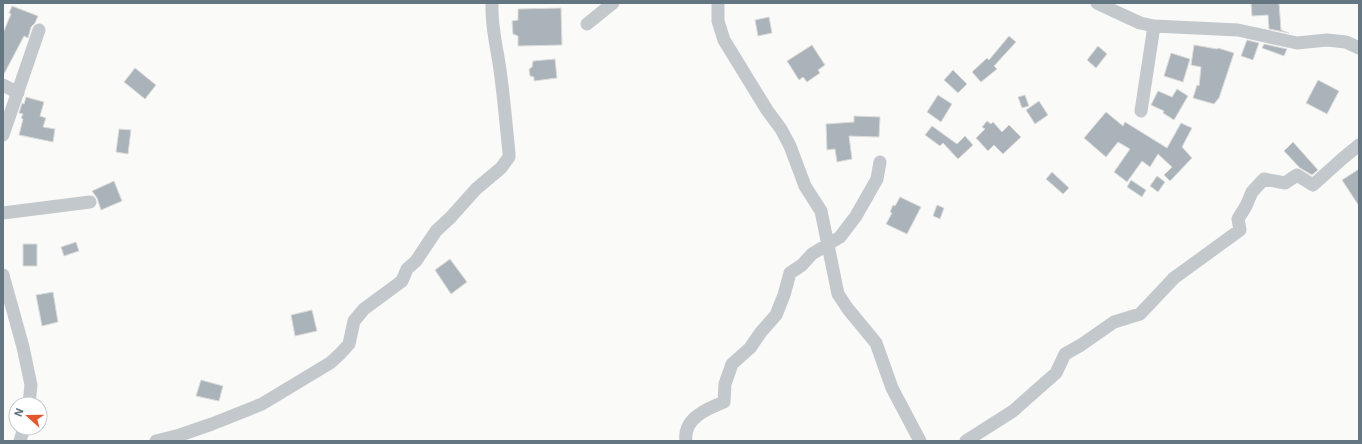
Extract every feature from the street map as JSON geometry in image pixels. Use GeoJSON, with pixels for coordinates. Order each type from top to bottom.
{"type":"FeatureCollection","features":[{"type":"Feature","properties":{"kind":"street"},"geometry":{"type":"LineString","coordinates":[[156,441],[180,435],[212,424],[262,404],[330,363],[349,344],[354,321],[364,309],[402,281],[407,269],[416,261],[436,231],[476,189],[506,163],[509,153],[505,125],[503,92],[494,42],[491,13],[492,3]]}},
{"type":"Feature","properties":{"kind":"street"},"geometry":{"type":"LineString","coordinates":[[587,24],[613,3]]}},
{"type":"Feature","properties":{"kind":"street"},"geometry":{"type":"LineString","coordinates":[[718,3],[718,21],[724,40],[767,110],[781,129],[790,146],[805,186],[821,211],[838,294],[848,309],[876,343],[892,388],[920,441]]}},
{"type":"Feature","properties":{"kind":"street"},"geometry":{"type":"LineString","coordinates":[[1097,3],[1140,24],[1238,30],[1297,43],[1327,40],[1346,42],[1359,48]]}},
{"type":"Feature","properties":{"kind":"street"},"geometry":{"type":"LineString","coordinates":[[1141,111],[1154,26]]}},
{"type":"Feature","properties":{"kind":"street"},"geometry":{"type":"LineString","coordinates":[[3,135],[39,30]]}},
{"type":"Feature","properties":{"kind":"street"},"geometry":{"type":"LineString","coordinates":[[3,85],[18,93]]}},
{"type":"Feature","properties":{"kind":"street"},"geometry":{"type":"LineString","coordinates":[[966,441],[1014,411],[1056,373],[1065,354],[1081,345],[1114,322],[1140,314],[1174,278],[1240,230],[1238,219],[1252,192],[1264,179],[1285,183],[1297,175],[1313,185],[1359,145]]}},
{"type":"Feature","properties":{"kind":"street"},"geometry":{"type":"LineString","coordinates":[[686,441],[685,434],[692,420],[704,410],[724,402],[726,384],[732,364],[750,348],[761,332],[776,315],[784,295],[790,273],[812,254],[840,237],[856,216],[877,179],[880,162]]}},
{"type":"Feature","properties":{"kind":"street"},"geometry":{"type":"LineString","coordinates":[[3,213],[90,202]]}},
{"type":"Feature","properties":{"kind":"street"},"geometry":{"type":"LineString","coordinates":[[3,275],[23,347],[31,385],[30,396]]}},
{"type":"Feature","properties":{"kind":"building"},"geometry":{"type":"Polygon","coordinates":[[[1251,3],[1279,3],[1281,30],[1289,33],[1269,29],[1268,15],[1252,16],[1251,3]]]}},
{"type":"Feature","properties":{"kind":"building"},"geometry":{"type":"Polygon","coordinates":[[[12,6],[38,16],[35,23],[31,27],[28,38],[24,36],[3,76],[3,33],[11,14],[9,13],[12,6]]]}},
{"type":"Feature","properties":{"kind":"building"},"geometry":{"type":"Polygon","coordinates":[[[561,8],[562,45],[518,46],[518,36],[513,34],[512,21],[518,20],[518,9],[561,8]]]}},
{"type":"Feature","properties":{"kind":"building"},"geometry":{"type":"Polygon","coordinates":[[[769,17],[772,33],[758,36],[755,20],[769,17]]]}},
{"type":"Feature","properties":{"kind":"building"},"geometry":{"type":"Polygon","coordinates":[[[1009,36],[1016,42],[994,66],[997,69],[981,82],[972,72],[987,58],[989,60],[1009,36]]]}},
{"type":"Feature","properties":{"kind":"building"},"geometry":{"type":"Polygon","coordinates":[[[1247,40],[1259,43],[1253,60],[1241,56],[1247,40]]]}},
{"type":"Feature","properties":{"kind":"building"},"geometry":{"type":"Polygon","coordinates":[[[1264,44],[1287,49],[1284,56],[1262,48],[1264,44]]]}},
{"type":"Feature","properties":{"kind":"building"},"geometry":{"type":"Polygon","coordinates":[[[812,45],[825,65],[818,70],[820,73],[807,82],[803,77],[799,80],[787,61],[812,45]]]}},
{"type":"Feature","properties":{"kind":"building"},"geometry":{"type":"Polygon","coordinates":[[[1194,45],[1218,48],[1234,53],[1219,98],[1214,104],[1193,98],[1197,85],[1199,86],[1201,67],[1191,65],[1194,45]]]}},
{"type":"Feature","properties":{"kind":"building"},"geometry":{"type":"Polygon","coordinates":[[[1098,46],[1107,54],[1096,68],[1087,60],[1098,46]]]}},
{"type":"Feature","properties":{"kind":"building"},"geometry":{"type":"Polygon","coordinates":[[[1171,53],[1190,59],[1183,82],[1164,76],[1171,53]]]}},
{"type":"Feature","properties":{"kind":"building"},"geometry":{"type":"Polygon","coordinates":[[[555,59],[557,78],[534,81],[534,77],[530,76],[529,69],[532,67],[533,61],[555,59]]]}},
{"type":"Feature","properties":{"kind":"building"},"geometry":{"type":"Polygon","coordinates":[[[135,68],[156,85],[145,99],[124,82],[135,68]]]}},
{"type":"Feature","properties":{"kind":"building"},"geometry":{"type":"Polygon","coordinates":[[[953,70],[967,84],[958,93],[944,80],[953,70]]]}},
{"type":"Feature","properties":{"kind":"building"},"geometry":{"type":"Polygon","coordinates":[[[1318,80],[1339,91],[1327,114],[1306,103],[1318,80]]]}},
{"type":"Feature","properties":{"kind":"building"},"geometry":{"type":"Polygon","coordinates":[[[1177,89],[1188,96],[1174,120],[1163,113],[1164,111],[1151,105],[1158,91],[1172,97],[1177,89]]]}},
{"type":"Feature","properties":{"kind":"building"},"geometry":{"type":"Polygon","coordinates":[[[938,95],[952,104],[941,122],[927,112],[938,95]]]}},
{"type":"Feature","properties":{"kind":"building"},"geometry":{"type":"Polygon","coordinates":[[[1025,95],[1029,106],[1022,108],[1018,97],[1025,95]]]}},
{"type":"Feature","properties":{"kind":"building"},"geometry":{"type":"Polygon","coordinates":[[[26,97],[44,102],[40,116],[46,118],[43,127],[55,129],[53,142],[19,135],[23,119],[21,118],[23,114],[19,113],[22,103],[24,104],[26,97]]]}},
{"type":"Feature","properties":{"kind":"building"},"geometry":{"type":"Polygon","coordinates":[[[1039,101],[1048,115],[1035,124],[1026,110],[1039,101]]]}},
{"type":"Feature","properties":{"kind":"building"},"geometry":{"type":"Polygon","coordinates":[[[1106,112],[1123,126],[1125,122],[1167,148],[1181,123],[1192,128],[1182,147],[1192,158],[1170,181],[1164,175],[1172,167],[1158,154],[1150,167],[1142,161],[1127,182],[1114,172],[1130,149],[1118,142],[1106,157],[1084,138],[1106,112]]]}},
{"type":"Feature","properties":{"kind":"building"},"geometry":{"type":"Polygon","coordinates":[[[854,116],[880,117],[879,137],[849,136],[852,159],[837,162],[835,149],[827,150],[826,124],[854,122],[854,116]]]}},
{"type":"Feature","properties":{"kind":"building"},"geometry":{"type":"Polygon","coordinates":[[[987,121],[991,124],[993,122],[1002,132],[1009,125],[1021,137],[1003,154],[994,145],[988,151],[976,138],[985,129],[982,127],[987,121]]]}},
{"type":"Feature","properties":{"kind":"building"},"geometry":{"type":"Polygon","coordinates":[[[932,126],[957,144],[965,136],[973,145],[958,159],[943,143],[940,146],[925,135],[932,126]]]}},
{"type":"Feature","properties":{"kind":"building"},"geometry":{"type":"Polygon","coordinates":[[[119,129],[131,130],[128,154],[116,152],[119,129]]]}},
{"type":"Feature","properties":{"kind":"building"},"geometry":{"type":"Polygon","coordinates":[[[1293,142],[1318,170],[1312,175],[1300,168],[1284,151],[1293,142]]]}},
{"type":"Feature","properties":{"kind":"building"},"geometry":{"type":"Polygon","coordinates":[[[1359,169],[1359,206],[1342,180],[1359,169]]]}},
{"type":"Feature","properties":{"kind":"building"},"geometry":{"type":"Polygon","coordinates":[[[1052,172],[1069,188],[1063,194],[1046,179],[1052,172]]]}},
{"type":"Feature","properties":{"kind":"building"},"geometry":{"type":"Polygon","coordinates":[[[1157,176],[1165,182],[1158,192],[1150,186],[1157,176]]]}},
{"type":"Feature","properties":{"kind":"building"},"geometry":{"type":"Polygon","coordinates":[[[1131,180],[1146,190],[1142,197],[1127,187],[1131,180]]]}},
{"type":"Feature","properties":{"kind":"building"},"geometry":{"type":"Polygon","coordinates":[[[114,181],[122,201],[101,210],[97,198],[92,191],[114,181]]]}},
{"type":"Feature","properties":{"kind":"building"},"geometry":{"type":"Polygon","coordinates":[[[900,197],[921,207],[907,234],[886,224],[892,213],[890,212],[893,205],[895,206],[900,197]]]}},
{"type":"Feature","properties":{"kind":"building"},"geometry":{"type":"Polygon","coordinates":[[[937,205],[944,208],[940,219],[933,216],[937,205]]]}},
{"type":"Feature","properties":{"kind":"building"},"geometry":{"type":"Polygon","coordinates":[[[76,242],[79,251],[64,256],[61,247],[76,242]]]}},
{"type":"Feature","properties":{"kind":"building"},"geometry":{"type":"Polygon","coordinates":[[[23,244],[37,244],[37,266],[23,266],[23,244]]]}},
{"type":"Feature","properties":{"kind":"building"},"geometry":{"type":"Polygon","coordinates":[[[450,259],[467,282],[451,294],[435,270],[450,259]]]}},
{"type":"Feature","properties":{"kind":"building"},"geometry":{"type":"Polygon","coordinates":[[[53,292],[58,322],[42,326],[36,295],[53,292]]]}},
{"type":"Feature","properties":{"kind":"building"},"geometry":{"type":"Polygon","coordinates":[[[312,310],[317,331],[295,336],[291,315],[312,310]]]}},
{"type":"Feature","properties":{"kind":"building"},"geometry":{"type":"Polygon","coordinates":[[[201,380],[223,386],[219,401],[196,396],[201,380]]]}}]}
